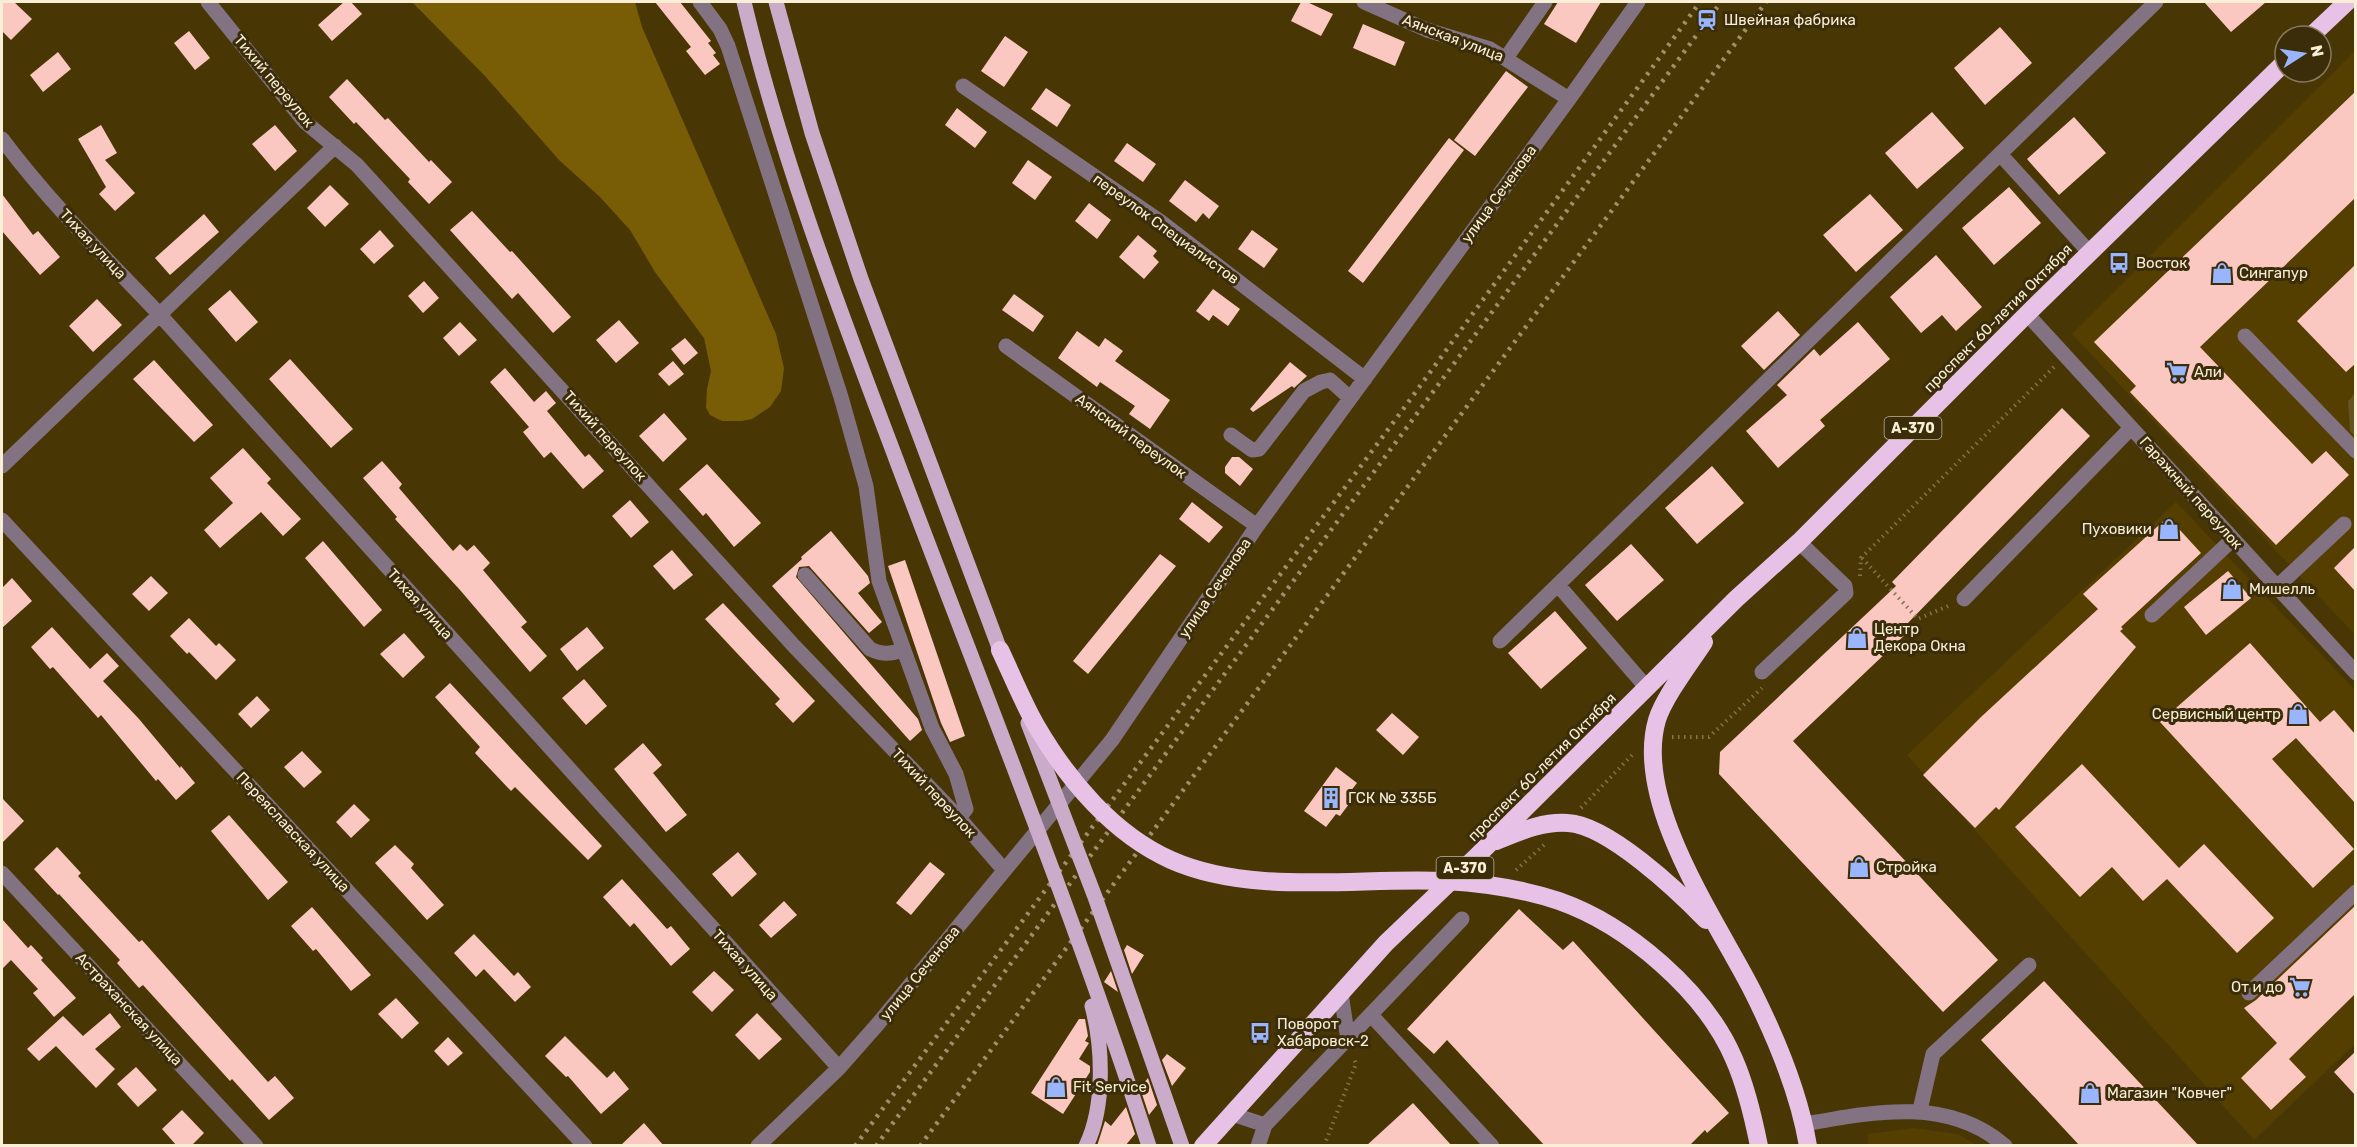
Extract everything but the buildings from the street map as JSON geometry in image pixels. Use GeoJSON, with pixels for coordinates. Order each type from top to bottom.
{"type":"FeatureCollection","features":[{"type":"Feature","properties":{"kind":"highway"},"geometry":{"type":"LineString","coordinates":[[2324,24],[2347,2]]}},
{"type":"Feature","properties":{"kind":"highway","name":"проспект 60-летия Октября"},"geometry":{"type":"LineString","coordinates":[[1203,1146],[1386,943],[1736,599],[1800,542],[2027,314],[2273,74]]}},
{"type":"Feature","properties":{"kind":"highway","name":"проспект 60-летия Октября"},"geometry":{"type":"LineString","coordinates":[[1736,599],[1699,650],[1658,719],[1653,756],[1662,810],[1681,858],[1718,932],[1752,991],[1781,1053],[1804,1124],[1808,1146]]}},
{"type":"Feature","properties":{"kind":"highway"},"geometry":{"type":"LineString","coordinates":[[1000,650],[1036,725],[1066,772],[1101,810],[1134,839],[1170,860],[1204,872],[1249,879],[1296,882],[1445,881],[1502,888],[1559,901],[1612,926],[1658,960],[1701,1004],[1733,1057],[1753,1113],[1759,1146]]}},
{"type":"Feature","properties":{"kind":"highway","name":"А-370"},"geometry":{"type":"LineString","coordinates":[[1476,857],[1495,841],[1537,825],[1568,823],[1589,828],[1632,854],[1676,889],[1718,932]]}},
{"type":"Feature","properties":{"kind":"main road"},"geometry":{"type":"LineString","coordinates":[[744,2],[782,142],[832,289],[1066,908],[1149,1146]]}},
{"type":"Feature","properties":{"kind":"main road"},"geometry":{"type":"LineString","coordinates":[[776,2],[812,133],[858,268],[1000,650],[1095,897],[1182,1146]]}},
{"type":"Feature","properties":{"kind":"main road"},"geometry":{"type":"LineString","coordinates":[[1066,908],[1096,1020],[1100,1060],[1098,1099],[1086,1146]]}},
{"type":"Feature","properties":{"kind":"street","name":"Тихий переулок"},"geometry":{"type":"LineString","coordinates":[[208,2],[305,122],[357,165],[794,646],[959,818],[1004,870]]}},
{"type":"Feature","properties":{"kind":"street"},"geometry":{"type":"LineString","coordinates":[[700,2],[720,29],[728,46],[821,331],[866,486],[879,581],[932,728],[956,774],[966,809],[959,818]]}},
{"type":"Feature","properties":{"kind":"street","name":"Аянская улица"},"geometry":{"type":"LineString","coordinates":[[1364,2],[1427,30],[1490,49],[1569,99]]}},
{"type":"Feature","properties":{"kind":"street"},"geometry":{"type":"LineString","coordinates":[[1506,58],[1545,2]]}},
{"type":"Feature","properties":{"kind":"street","name":"улица Сеченова"},"geometry":{"type":"LineString","coordinates":[[758,1146],[839,1068],[1112,740],[1257,526],[1638,2]]}},
{"type":"Feature","properties":{"kind":"street"},"geometry":{"type":"LineString","coordinates":[[1500,641],[2156,2]]}},
{"type":"Feature","properties":{"kind":"street","name":"переулок Специалистов"},"geometry":{"type":"LineString","coordinates":[[963,86],[1161,222],[1365,379]]}},
{"type":"Feature","properties":{"kind":"street","name":"Тихая улица"},"geometry":{"type":"LineString","coordinates":[[2,139],[26,172],[160,315],[839,1068]]}},
{"type":"Feature","properties":{"kind":"street"},"geometry":{"type":"LineString","coordinates":[[2,466],[335,146]]}},
{"type":"Feature","properties":{"kind":"street"},"geometry":{"type":"LineString","coordinates":[[2000,154],[2090,253]]}},
{"type":"Feature","properties":{"kind":"street","name":"Гаражный переулок"},"geometry":{"type":"LineString","coordinates":[[2027,314],[2355,673]]}},
{"type":"Feature","properties":{"kind":"street"},"geometry":{"type":"LineString","coordinates":[[2245,336],[2355,451]]}},
{"type":"Feature","properties":{"kind":"street","name":"Аянский переулок"},"geometry":{"type":"LineString","coordinates":[[1006,346],[1257,526]]}},
{"type":"Feature","properties":{"kind":"street"},"geometry":{"type":"LineString","coordinates":[[1232,435],[1252,450],[1259,449],[1304,392],[1321,382],[1330,380],[1350,398]]}},
{"type":"Feature","properties":{"kind":"street"},"geometry":{"type":"LineString","coordinates":[[1964,599],[2131,428]]}},
{"type":"Feature","properties":{"kind":"street"},"geometry":{"type":"LineString","coordinates":[[2277,587],[2350,518]]}},
{"type":"Feature","properties":{"kind":"street","name":"Переяславская улица"},"geometry":{"type":"LineString","coordinates":[[2,520],[585,1146]]}},
{"type":"Feature","properties":{"kind":"street"},"geometry":{"type":"LineString","coordinates":[[2152,615],[2233,539]]}},
{"type":"Feature","properties":{"kind":"street"},"geometry":{"type":"LineString","coordinates":[[1762,672],[1846,593],[1845,586],[1800,542]]}},
{"type":"Feature","properties":{"kind":"street"},"geometry":{"type":"LineString","coordinates":[[805,575],[870,649],[881,654],[903,650]]}},
{"type":"Feature","properties":{"kind":"street"},"geometry":{"type":"LineString","coordinates":[[1558,585],[1647,688]]}},
{"type":"Feature","properties":{"kind":"street","name":"Астраханская улица"},"geometry":{"type":"LineString","coordinates":[[2,873],[256,1146]]}},
{"type":"Feature","properties":{"kind":"street"},"geometry":{"type":"LineString","coordinates":[[2249,993],[2355,892]]}},
{"type":"Feature","properties":{"kind":"street"},"geometry":{"type":"LineString","coordinates":[[1258,1146],[1265,1125],[1462,919]]}},
{"type":"Feature","properties":{"kind":"street"},"geometry":{"type":"LineString","coordinates":[[1920,1110],[1934,1054],[2029,965]]}},
{"type":"Feature","properties":{"kind":"street"},"geometry":{"type":"LineString","coordinates":[[1341,993],[1348,1040]]}},
{"type":"Feature","properties":{"kind":"street"},"geometry":{"type":"LineString","coordinates":[[1371,1015],[1492,1146]]}},
{"type":"Feature","properties":{"kind":"street"},"geometry":{"type":"LineString","coordinates":[[1804,1124],[1873,1112],[1920,1110],[1971,1124],[2005,1146]]}},
{"type":"Feature","properties":{"kind":"street"},"geometry":{"type":"LineString","coordinates":[[1232,1114],[1265,1125]]}},
{"type":"Feature","properties":{"kind":"path"},"geometry":{"type":"LineString","coordinates":[[1861,558],[1918,619],[1964,599]]}},
{"type":"Feature","properties":{"kind":"path"},"geometry":{"type":"LineString","coordinates":[[1324,1146],[1356,1065],[1348,1040]]}},
{"type":"Feature","properties":{"kind":"shaded area"},"geometry":{"type":"Polygon","coordinates":[[[412,2],[635,2],[642,27],[776,334],[784,368],[781,391],[770,407],[752,419],[742,421],[722,421],[710,415],[706,408],[711,371],[704,338],[655,272],[630,230],[600,197],[559,160],[485,76],[412,2]]]}},
{"type":"Feature","properties":{"kind":"shaded area"},"geometry":{"type":"Polygon","coordinates":[[[2355,51],[2355,635],[2072,334],[2322,84],[2333,84],[2333,73],[2355,51]]]}},
{"type":"Feature","properties":{"kind":"shaded area"},"geometry":{"type":"Polygon","coordinates":[[[2355,393],[2355,436],[2350,431],[2348,401],[2355,393]]]}},
{"type":"Feature","properties":{"kind":"shaded area"},"geometry":{"type":"Polygon","coordinates":[[[2176,502],[2355,690],[2355,1044],[2254,1140],[1907,755],[2176,502]]]}},
{"type":"Feature","properties":{"kind":"shaded area"},"geometry":{"type":"Polygon","coordinates":[[[1913,1128],[1958,1134],[1976,1145],[1867,1145],[1868,1134],[1913,1128]]]}},
{"type":"Feature","properties":{"kind":"railway"},"geometry":{"type":"LineString","coordinates":[[855,1146],[1404,408],[1700,2]]}},
{"type":"Feature","properties":{"kind":"railway"},"geometry":{"type":"LineString","coordinates":[[876,1146],[1721,2]]}},
{"type":"Feature","properties":{"kind":"railway"},"geometry":{"type":"LineString","coordinates":[[920,1146],[1766,2]]}},
{"type":"Feature","properties":{"kind":"place","name":"Швейная фабрика"},"geometry":{"type":"Point","coordinates":[1707,20]}},
{"type":"Feature","properties":{"kind":"place","name":"Восток"},"geometry":{"type":"Point","coordinates":[2119,263]}},
{"type":"Feature","properties":{"kind":"place","name":"Сингапур"},"geometry":{"type":"Point","coordinates":[2222,273]}},
{"type":"Feature","properties":{"kind":"place","name":"Али"},"geometry":{"type":"Point","coordinates":[2177,372]}},
{"type":"Feature","properties":{"kind":"place","name":"Пуховики"},"geometry":{"type":"Point","coordinates":[2169,529]}},
{"type":"Feature","properties":{"kind":"place","name":"Мишелль"},"geometry":{"type":"Point","coordinates":[2232,589]}},
{"type":"Feature","properties":{"kind":"place","name":"Центр Декора Окна"},"geometry":{"type":"Point","coordinates":[1857,638]}},
{"type":"Feature","properties":{"kind":"place","name":"Сервисный центр"},"geometry":{"type":"Point","coordinates":[2298,714]}},
{"type":"Feature","properties":{"kind":"place","name":"ГСК № 335Б"},"geometry":{"type":"Point","coordinates":[1331,798]}},
{"type":"Feature","properties":{"kind":"place","name":"Стройка"},"geometry":{"type":"Point","coordinates":[1859,867]}},
{"type":"Feature","properties":{"kind":"place","name":"От и до"},"geometry":{"type":"Point","coordinates":[2300,987]}},
{"type":"Feature","properties":{"kind":"place","name":"Поворот Хабаровск-2"},"geometry":{"type":"Point","coordinates":[1260,1033]}},
{"type":"Feature","properties":{"kind":"place","name":"Fit Service"},"geometry":{"type":"Point","coordinates":[1056,1087]}},
{"type":"Feature","properties":{"kind":"place","name":"Магазин \"Ковчег\""},"geometry":{"type":"Point","coordinates":[2090,1093]}}]}
